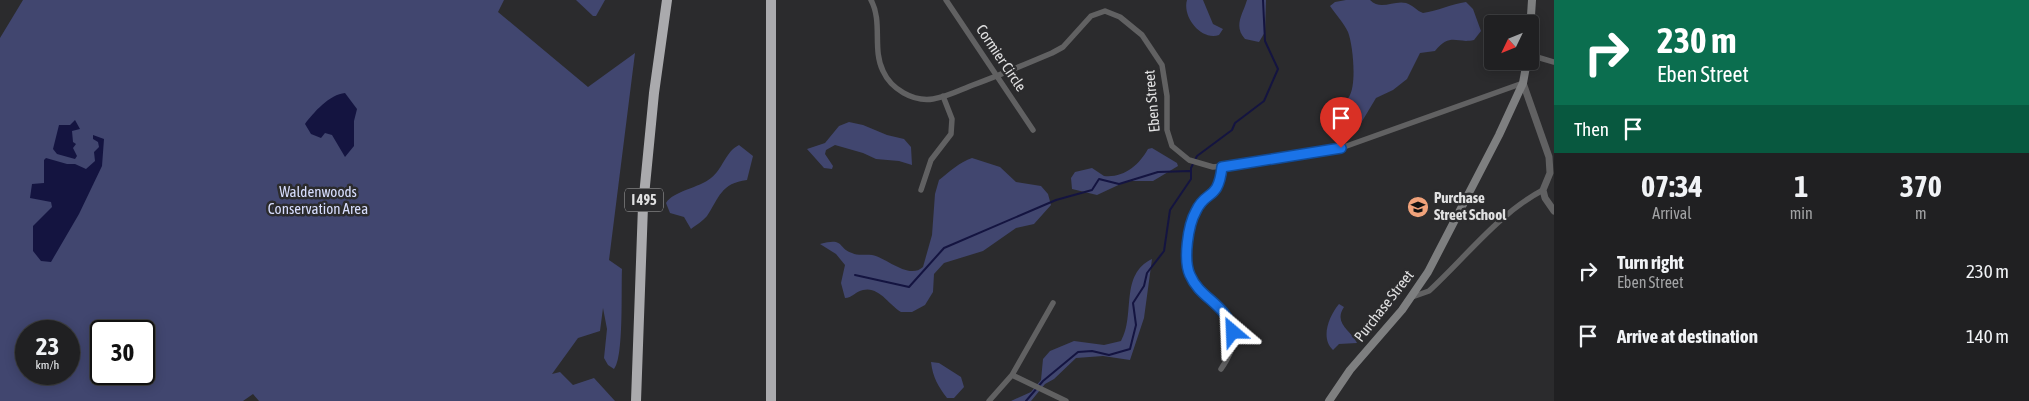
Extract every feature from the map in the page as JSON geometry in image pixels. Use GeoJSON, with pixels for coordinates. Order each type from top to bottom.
{"type":"FeatureCollection","features":[{"type":"Feature","properties":{"kind":"highway","name":"I 495"},"geometry":{"type":"LineString","coordinates":[[636,401],[643,206],[651,118],[667,0]]}},
{"type":"Feature","properties":{"kind":"highway"},"geometry":{"type":"LineString","coordinates":[[770,401],[772,0]]}},
{"type":"Feature","properties":{"kind":"main road"},"geometry":{"type":"LineString","coordinates":[[1531,15],[1532,0]]}},
{"type":"Feature","properties":{"kind":"main road","name":"Purchase Street"},"geometry":{"type":"LineString","coordinates":[[1329,401],[1350,370],[1412,297],[1428,272],[1473,186],[1523,82],[1525,70]]}},
{"type":"Feature","properties":{"kind":"street","name":"Eben Street"},"geometry":{"type":"LineString","coordinates":[[871,0],[876,12],[878,59],[886,77],[898,90],[914,98],[926,100],[943,96],[1058,51],[1091,16],[1105,12],[1116,14],[1142,35],[1158,57],[1166,81],[1168,140],[1180,154],[1198,164],[1222,167],[1341,148],[1523,82]]}},
{"type":"Feature","properties":{"kind":"street","name":"Cormier Circle"},"geometry":{"type":"LineString","coordinates":[[946,0],[998,75],[1033,130]]}},
{"type":"Feature","properties":{"kind":"street"},"geometry":{"type":"LineString","coordinates":[[1539,58],[1554,62]]}},
{"type":"Feature","properties":{"kind":"street"},"geometry":{"type":"LineString","coordinates":[[1523,82],[1549,157],[1550,173],[1543,190],[1545,198],[1554,211]]}},
{"type":"Feature","properties":{"kind":"street"},"geometry":{"type":"LineString","coordinates":[[921,190],[931,160],[951,134],[952,119],[943,96]]}},
{"type":"Feature","properties":{"kind":"street"},"geometry":{"type":"LineString","coordinates":[[1221,369],[1232,349],[1234,340],[1230,322],[1221,308],[1192,280],[1186,261],[1188,243],[1196,210],[1218,188],[1222,167]]}},
{"type":"Feature","properties":{"kind":"street"},"geometry":{"type":"LineString","coordinates":[[1412,297],[1429,290],[1512,211],[1528,198],[1543,190]]}},
{"type":"Feature","properties":{"kind":"street"},"geometry":{"type":"LineString","coordinates":[[989,401],[1012,375],[1053,303]]}},
{"type":"Feature","properties":{"kind":"street"},"geometry":{"type":"LineString","coordinates":[[1012,375],[1066,401]]}},
{"type":"Feature","properties":{"kind":"green space","name":"Waldenwoods Conservation Area"},"geometry":{"type":"Polygon","coordinates":[[[23,0],[504,0],[498,12],[588,87],[635,53],[609,260],[622,269],[621,338],[617,362],[614,369],[608,365],[604,358],[607,329],[603,308],[600,331],[578,338],[552,374],[560,372],[573,385],[594,378],[615,401],[259,401],[253,394],[243,401],[0,401],[0,38],[23,0]]]}},
{"type":"Feature","properties":{"kind":"green space"},"geometry":{"type":"Polygon","coordinates":[[[576,0],[605,0],[596,16],[593,16],[576,0]]]}},
{"type":"Feature","properties":{"kind":"green space"},"geometry":{"type":"Polygon","coordinates":[[[1187,0],[1203,0],[1213,24],[1223,29],[1219,35],[1212,36],[1206,34],[1194,26],[1187,13],[1187,0]]]}},
{"type":"Feature","properties":{"kind":"green space"},"geometry":{"type":"Polygon","coordinates":[[[1247,0],[1266,0],[1265,32],[1259,42],[1245,39],[1241,34],[1239,25],[1247,0]]]}},
{"type":"Feature","properties":{"kind":"green space"},"geometry":{"type":"Polygon","coordinates":[[[1370,0],[1378,5],[1401,2],[1411,5],[1423,13],[1466,2],[1473,9],[1481,31],[1474,40],[1450,40],[1435,51],[1420,53],[1407,79],[1393,90],[1376,98],[1361,123],[1339,128],[1336,126],[1335,121],[1336,113],[1349,97],[1354,75],[1348,32],[1330,6],[1335,2],[1370,0]]]}},
{"type":"Feature","properties":{"kind":"green space"},"geometry":{"type":"Polygon","coordinates":[[[849,122],[904,139],[911,147],[912,165],[899,161],[876,159],[835,145],[826,150],[825,154],[833,166],[832,169],[824,168],[807,149],[825,143],[839,126],[849,122]]]}},
{"type":"Feature","properties":{"kind":"green space"},"geometry":{"type":"Polygon","coordinates":[[[739,145],[753,156],[747,180],[731,184],[726,188],[718,197],[707,216],[691,229],[684,217],[670,213],[666,203],[669,199],[711,178],[730,152],[739,145]]]}},
{"type":"Feature","properties":{"kind":"green space"},"geometry":{"type":"Polygon","coordinates":[[[1152,148],[1177,163],[1178,166],[1153,181],[1127,181],[1097,195],[1072,189],[1071,178],[1075,172],[1092,168],[1104,176],[1118,175],[1130,169],[1148,149],[1152,148]]]}},
{"type":"Feature","properties":{"kind":"green space"},"geometry":{"type":"Polygon","coordinates":[[[972,158],[1000,167],[1016,182],[1041,186],[1048,194],[1051,205],[1034,224],[1016,228],[983,251],[944,263],[934,274],[933,292],[925,305],[912,312],[901,312],[874,291],[861,291],[845,298],[841,283],[845,265],[836,254],[820,244],[837,242],[847,251],[854,254],[872,255],[905,270],[917,270],[923,267],[932,235],[935,194],[939,180],[972,158]]]}},
{"type":"Feature","properties":{"kind":"green space"},"geometry":{"type":"Polygon","coordinates":[[[1152,259],[1144,318],[1130,360],[1103,356],[1076,358],[1054,379],[1045,384],[1031,401],[1011,401],[1031,392],[1041,380],[1043,359],[1050,351],[1074,341],[1104,345],[1121,341],[1128,319],[1130,296],[1135,275],[1142,266],[1152,259]]]}},
{"type":"Feature","properties":{"kind":"green space"},"geometry":{"type":"Polygon","coordinates":[[[1339,304],[1344,307],[1341,313],[1342,322],[1357,343],[1339,344],[1333,350],[1327,339],[1327,327],[1339,304]]]}},
{"type":"Feature","properties":{"kind":"green space"},"geometry":{"type":"Polygon","coordinates":[[[931,362],[939,363],[961,377],[964,387],[954,398],[947,398],[941,390],[931,362]]]}},
{"type":"Feature","properties":{"kind":"shaded area"},"geometry":{"type":"Polygon","coordinates":[[[345,93],[357,109],[354,121],[354,146],[345,157],[332,135],[325,133],[321,138],[311,134],[305,124],[328,100],[345,93]]]}},
{"type":"Feature","properties":{"kind":"shaded area"},"geometry":{"type":"Polygon","coordinates":[[[75,120],[80,129],[72,131],[73,142],[76,144],[73,148],[77,156],[75,159],[57,154],[53,149],[59,125],[70,125],[75,120]]]}},
{"type":"Feature","properties":{"kind":"shaded area"},"geometry":{"type":"Polygon","coordinates":[[[93,135],[104,139],[102,166],[79,214],[51,262],[41,261],[33,251],[33,226],[52,207],[51,202],[30,198],[32,184],[44,183],[44,160],[46,158],[67,164],[75,164],[86,169],[95,161],[94,152],[99,147],[98,142],[93,139],[93,135]]]}},
{"type":"Feature","properties":{"kind":"waterway"},"geometry":{"type":"LineString","coordinates":[[1026,401],[1043,381],[1078,352],[1092,351],[1109,355],[1130,349],[1136,325],[1133,303],[1144,286],[1147,273],[1164,251],[1170,210],[1191,179],[1191,168],[1197,156],[1232,130],[1235,123],[1264,101],[1278,69],[1265,41],[1263,0]]}},
{"type":"Feature","properties":{"kind":"waterway"},"geometry":{"type":"LineString","coordinates":[[855,275],[909,287],[944,248],[1056,200],[1092,190],[1099,179],[1119,184],[1158,172],[1190,171]]}},
{"type":"Feature","properties":{"kind":"place","name":"Purchase Street School"},"geometry":{"type":"Point","coordinates":[1418,207]}},
{"type":"Feature","properties":{"kind":"route"},"geometry":{"type":"LineString","coordinates":[[1233,332],[1226,314],[1198,288],[1188,272],[1186,261],[1188,243],[1196,210],[1218,188],[1222,167],[1341,148]]}}]}
